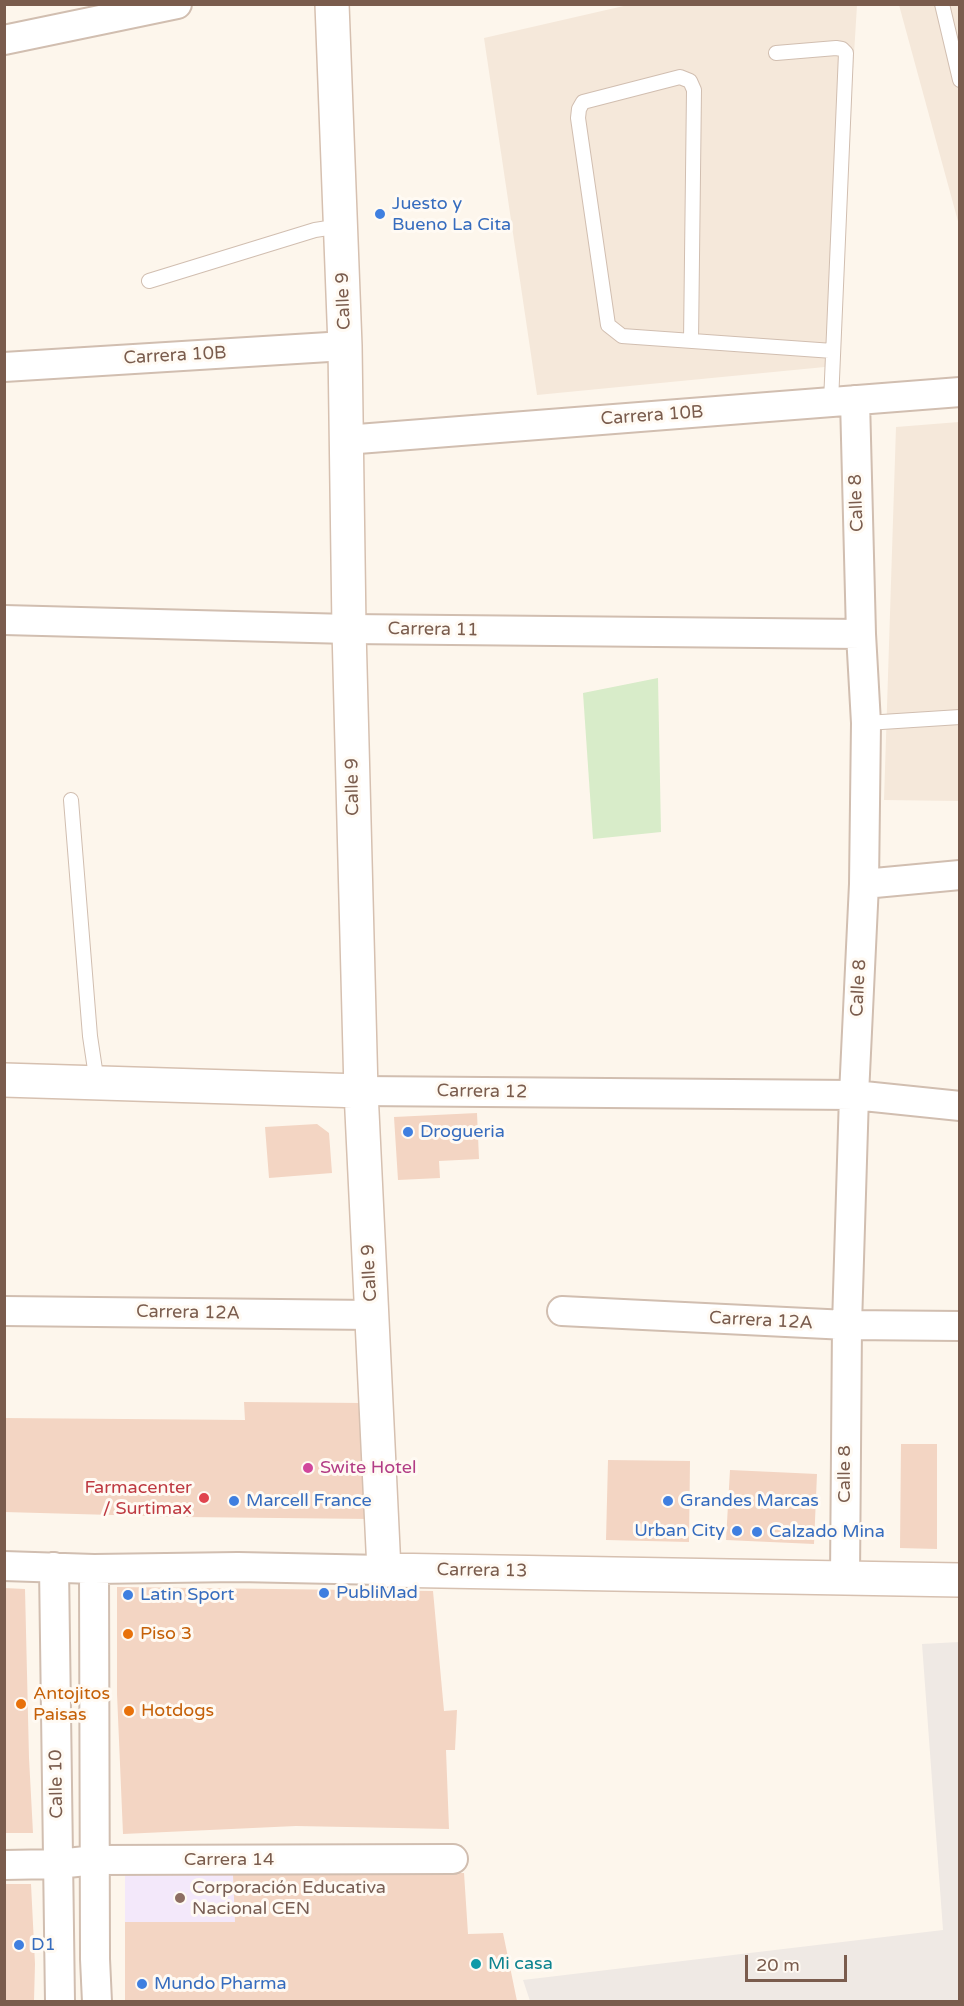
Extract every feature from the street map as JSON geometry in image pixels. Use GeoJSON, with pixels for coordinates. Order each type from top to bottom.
{"type":"FeatureCollection","features":[{"type":"Feature","properties":{"kind":"main road","name":"Calle 9"},"geometry":{"type":"LineString","coordinates":[[332,4],[345,346],[349,629],[361,1090],[384,1570]]}},
{"type":"Feature","properties":{"kind":"main road","name":"Carrera 12"},"geometry":{"type":"LineString","coordinates":[[4,1080],[361,1090]]}},
{"type":"Feature","properties":{"kind":"main road","name":"Carrera 13"},"geometry":{"type":"LineString","coordinates":[[384,1570],[960,1580]]}},
{"type":"Feature","properties":{"kind":"street"},"geometry":{"type":"LineString","coordinates":[[4,40],[177,4]]}},
{"type":"Feature","properties":{"kind":"street","name":"Carrera 10B"},"geometry":{"type":"LineString","coordinates":[[4,367],[345,346]]}},
{"type":"Feature","properties":{"kind":"street","name":"Carrera 10B"},"geometry":{"type":"LineString","coordinates":[[345,440],[960,392]]}},
{"type":"Feature","properties":{"kind":"street","name":"Calle 8"},"geometry":{"type":"LineString","coordinates":[[843,401],[866,723],[864,884],[854,1095],[847,1325],[845,1577]]}},
{"type":"Feature","properties":{"kind":"street","name":"Carrera 11"},"geometry":{"type":"LineString","coordinates":[[4,620],[349,629],[861,634]]}},
{"type":"Feature","properties":{"kind":"street"},"geometry":{"type":"LineString","coordinates":[[864,884],[960,875]]}},
{"type":"Feature","properties":{"kind":"street","name":"Carrera 12"},"geometry":{"type":"LineString","coordinates":[[361,1090],[854,1095],[960,1106]]}},
{"type":"Feature","properties":{"kind":"street","name":"Carrera 12A"},"geometry":{"type":"LineString","coordinates":[[4,1311],[372,1314]]}},
{"type":"Feature","properties":{"kind":"street","name":"Carrera 12A"},"geometry":{"type":"LineString","coordinates":[[562,1311],[847,1325],[960,1326]]}},
{"type":"Feature","properties":{"kind":"street","name":"Carrera 13"},"geometry":{"type":"LineString","coordinates":[[4,1566],[94,1569],[238,1567],[384,1570]]}},
{"type":"Feature","properties":{"kind":"street","name":"Calle 10"},"geometry":{"type":"LineString","coordinates":[[54,1567],[60,2001]]}},
{"type":"Feature","properties":{"kind":"street","name":"Calle 10"},"geometry":{"type":"LineString","coordinates":[[94,1569],[97,2001]]}},
{"type":"Feature","properties":{"kind":"street","name":"Carrera 14"},"geometry":{"type":"LineString","coordinates":[[4,1865],[58,1864],[96,1860],[453,1859]]}},
{"type":"Feature","properties":{"kind":"street"},"geometry":{"type":"LineString","coordinates":[[59,1959],[95,1959]]}},
{"type":"Feature","properties":{"kind":"lane"},"geometry":{"type":"LineString","coordinates":[[942,4],[960,80]]}},
{"type":"Feature","properties":{"kind":"lane"},"geometry":{"type":"LineString","coordinates":[[776,53],[836,48],[846,53],[833,351],[843,401]]}},
{"type":"Feature","properties":{"kind":"lane"},"geometry":{"type":"LineString","coordinates":[[691,341],[694,90],[690,81],[680,77],[583,102],[579,109],[578,118],[608,325],[622,336],[691,341],[833,351]]}},
{"type":"Feature","properties":{"kind":"lane"},"geometry":{"type":"LineString","coordinates":[[149,281],[315,230],[341,226]]}},
{"type":"Feature","properties":{"kind":"lane"},"geometry":{"type":"LineString","coordinates":[[866,723],[960,717]]}},
{"type":"Feature","properties":{"kind":"lane"},"geometry":{"type":"LineString","coordinates":[[71,800],[90,1036],[97,1083]]}},
{"type":"Feature","properties":{"kind":"shaded area"},"geometry":{"type":"Polygon","coordinates":[[[628,5],[857,5],[835,366],[537,395],[484,38],[628,5]]]}},
{"type":"Feature","properties":{"kind":"shaded area"},"geometry":{"type":"Polygon","coordinates":[[[899,5],[959,5],[959,225],[899,5]]]}},
{"type":"Feature","properties":{"kind":"shaded area"},"geometry":{"type":"Polygon","coordinates":[[[959,422],[959,801],[884,800],[896,427],[959,422]]]}},
{"type":"Feature","properties":{"kind":"shaded area"},"geometry":{"type":"Polygon","coordinates":[[[959,1642],[959,2001],[530,2001],[523,1980],[943,1930],[922,1644],[959,1642]]]}},
{"type":"Feature","properties":{"kind":"shaded area","name":"Corporación Educativa Nacional CEN"},"geometry":{"type":"Polygon","coordinates":[[[125,1874],[233,1875],[235,1922],[125,1922],[125,1874]]]}},
{"type":"Feature","properties":{"kind":"green space"},"geometry":{"type":"Polygon","coordinates":[[[658,678],[661,832],[593,839],[583,693],[658,678]]]}},
{"type":"Feature","properties":{"kind":"building"},"geometry":{"type":"Polygon","coordinates":[[[477,1113],[479,1159],[439,1161],[440,1178],[398,1180],[394,1117],[477,1113]]]}},
{"type":"Feature","properties":{"kind":"building"},"geometry":{"type":"Polygon","coordinates":[[[317,1124],[329,1133],[332,1173],[269,1178],[265,1127],[317,1124]]]}},
{"type":"Feature","properties":{"kind":"building"},"geometry":{"type":"Polygon","coordinates":[[[244,1402],[363,1403],[372,1519],[4,1512],[4,1418],[245,1420],[244,1402]]]}},
{"type":"Feature","properties":{"kind":"building"},"geometry":{"type":"Polygon","coordinates":[[[901,1444],[937,1444],[937,1549],[900,1548],[901,1444]]]}},
{"type":"Feature","properties":{"kind":"building"},"geometry":{"type":"Polygon","coordinates":[[[608,1460],[690,1461],[689,1542],[606,1540],[608,1460]]]}},
{"type":"Feature","properties":{"kind":"building"},"geometry":{"type":"Polygon","coordinates":[[[730,1470],[817,1474],[814,1544],[726,1540],[730,1470]]]}},
{"type":"Feature","properties":{"kind":"building"},"geometry":{"type":"Polygon","coordinates":[[[117,1587],[433,1591],[444,1711],[457,1710],[455,1750],[446,1750],[449,1829],[296,1826],[123,1834],[117,1694],[117,1587]]]}},
{"type":"Feature","properties":{"kind":"building"},"geometry":{"type":"Polygon","coordinates":[[[4,1588],[25,1589],[33,1833],[4,1833],[4,1588]]]}},
{"type":"Feature","properties":{"kind":"building"},"geometry":{"type":"Polygon","coordinates":[[[464,1873],[468,1934],[503,1933],[517,2001],[125,2001],[125,1922],[235,1922],[233,1875],[464,1873]]]}},
{"type":"Feature","properties":{"kind":"building"},"geometry":{"type":"Polygon","coordinates":[[[4,1884],[31,1884],[35,1964],[34,2001],[4,2001],[4,1884]]]}},
{"type":"Feature","properties":{"kind":"place","name":"Juesto y Bueno La Cita"},"geometry":{"type":"Point","coordinates":[380,214]}},
{"type":"Feature","properties":{"kind":"place","name":"Drogueria"},"geometry":{"type":"Point","coordinates":[408,1132]}},
{"type":"Feature","properties":{"kind":"place","name":"Swite Hotel"},"geometry":{"type":"Point","coordinates":[308,1468]}},
{"type":"Feature","properties":{"kind":"place","name":"Farmacenter / Surtimax"},"geometry":{"type":"Point","coordinates":[204,1498]}},
{"type":"Feature","properties":{"kind":"place","name":"Marcell France"},"geometry":{"type":"Point","coordinates":[234,1501]}},
{"type":"Feature","properties":{"kind":"place","name":"Grandes Marcas"},"geometry":{"type":"Point","coordinates":[668,1501]}},
{"type":"Feature","properties":{"kind":"place","name":"Urban City"},"geometry":{"type":"Point","coordinates":[737,1531]}},
{"type":"Feature","properties":{"kind":"place","name":"Calzado Mina"},"geometry":{"type":"Point","coordinates":[757,1532]}},
{"type":"Feature","properties":{"kind":"place","name":"PubliMad"},"geometry":{"type":"Point","coordinates":[324,1593]}},
{"type":"Feature","properties":{"kind":"place","name":"Latin Sport"},"geometry":{"type":"Point","coordinates":[128,1595]}},
{"type":"Feature","properties":{"kind":"place","name":"Piso 3"},"geometry":{"type":"Point","coordinates":[128,1634]}},
{"type":"Feature","properties":{"kind":"place","name":"Antojitos Paisas"},"geometry":{"type":"Point","coordinates":[21,1704]}},
{"type":"Feature","properties":{"kind":"place","name":"Hotdogs"},"geometry":{"type":"Point","coordinates":[129,1711]}},
{"type":"Feature","properties":{"kind":"place","name":"Corporación Educativa Nacional CEN"},"geometry":{"type":"Point","coordinates":[180,1898]}},
{"type":"Feature","properties":{"kind":"place","name":"D1"},"geometry":{"type":"Point","coordinates":[19,1945]}},
{"type":"Feature","properties":{"kind":"place","name":"Mi casa"},"geometry":{"type":"Point","coordinates":[476,1964]}},
{"type":"Feature","properties":{"kind":"place","name":"Mundo Pharma"},"geometry":{"type":"Point","coordinates":[142,1984]}}]}
